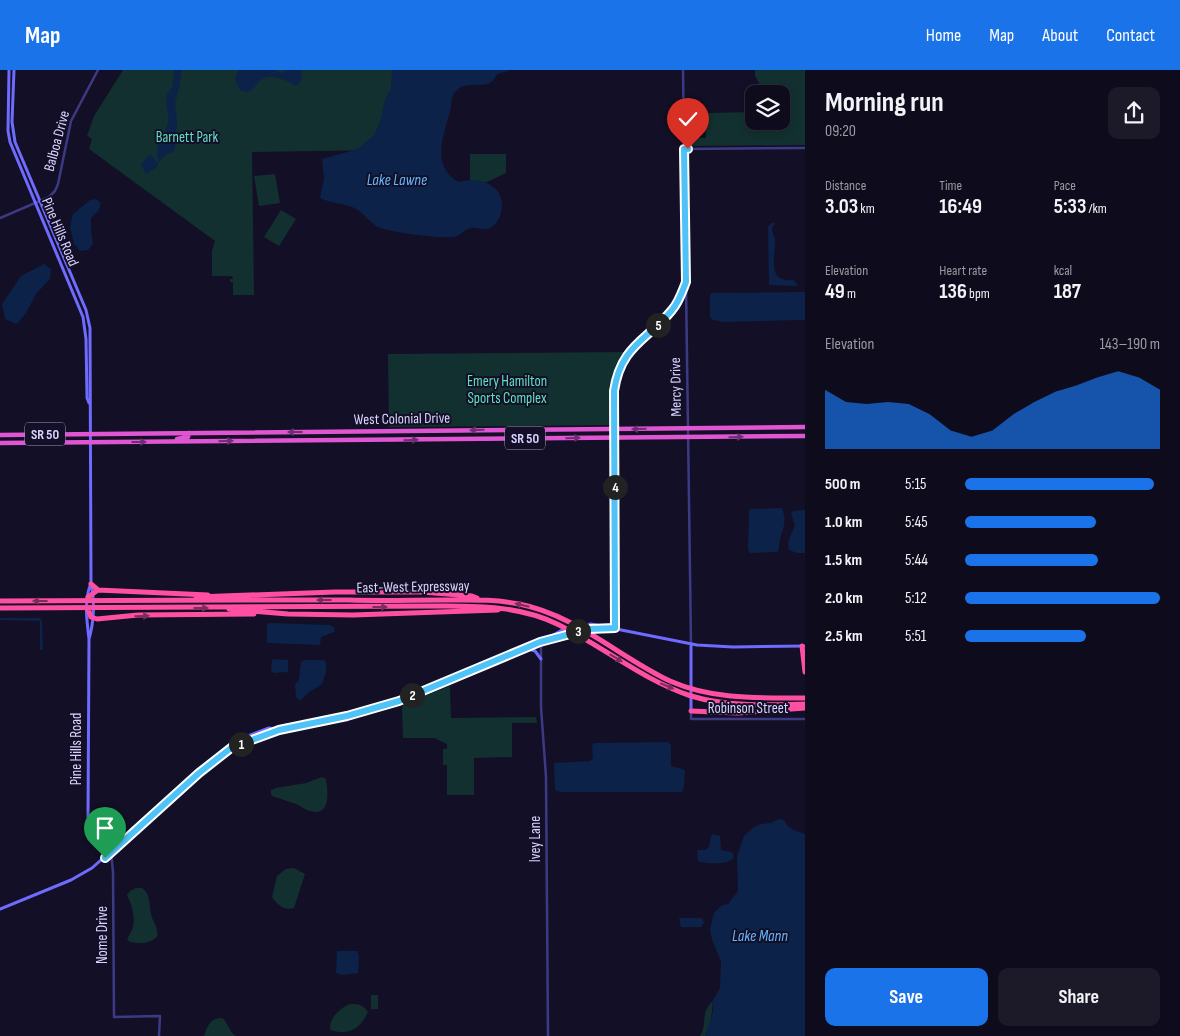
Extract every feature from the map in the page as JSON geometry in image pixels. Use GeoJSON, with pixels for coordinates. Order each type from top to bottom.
{"type":"FeatureCollection","features":[{"type":"Feature","properties":{"kind":"highway","name":"West Colonial Drive"},"geometry":{"type":"LineString","coordinates":[[0,435],[805,428]]}},
{"type":"Feature","properties":{"kind":"highway"},"geometry":{"type":"LineString","coordinates":[[783,436],[784,432],[788,430],[805,428]]}},
{"type":"Feature","properties":{"kind":"highway"},"geometry":{"type":"LineString","coordinates":[[453,431],[453,439]]}},
{"type":"Feature","properties":{"kind":"highway"},"geometry":{"type":"LineString","coordinates":[[256,441],[257,436],[274,435],[276,432]]}},
{"type":"Feature","properties":{"kind":"highway"},"geometry":{"type":"LineString","coordinates":[[305,440],[318,437],[320,432]]}},
{"type":"Feature","properties":{"kind":"highway"},"geometry":{"type":"LineString","coordinates":[[326,440],[328,434],[342,434],[345,432]]}},
{"type":"Feature","properties":{"kind":"highway"},"geometry":{"type":"LineString","coordinates":[[167,442],[171,439],[188,438],[189,433]]}},
{"type":"Feature","properties":{"kind":"highway"},"geometry":{"type":"LineString","coordinates":[[192,442],[193,436],[211,433]]}},
{"type":"Feature","properties":{"kind":"highway"},"geometry":{"type":"LineString","coordinates":[[0,443],[11,439],[15,434]]}},
{"type":"Feature","properties":{"kind":"highway","name":"West Colonial Drive"},"geometry":{"type":"LineString","coordinates":[[0,443],[805,436]]}},
{"type":"Feature","properties":{"kind":"highway"},"geometry":{"type":"LineString","coordinates":[[91,584],[96,592]]}},
{"type":"Feature","properties":{"kind":"highway"},"geometry":{"type":"LineString","coordinates":[[88,597],[96,592],[204,594],[214,596]]}},
{"type":"Feature","properties":{"kind":"highway"},"geometry":{"type":"LineString","coordinates":[[176,600],[214,596],[335,592],[422,592],[478,598]]}},
{"type":"Feature","properties":{"kind":"highway","name":"East-West Expressway"},"geometry":{"type":"LineString","coordinates":[[0,601],[478,598],[519,604],[538,609],[565,620],[647,668],[683,686],[703,692],[741,698],[805,698]]}},
{"type":"Feature","properties":{"kind":"highway","name":"East-West Expressway"},"geometry":{"type":"LineString","coordinates":[[0,608],[479,606],[527,614],[556,624],[580,636],[651,679],[683,693],[704,699],[746,705],[805,704]]}},
{"type":"Feature","properties":{"kind":"highway"},"geometry":{"type":"LineString","coordinates":[[226,608],[237,611],[267,613],[353,615],[504,609]]}},
{"type":"Feature","properties":{"kind":"highway"},"geometry":{"type":"LineString","coordinates":[[88,609],[93,618],[252,615],[267,613]]}},
{"type":"Feature","properties":{"kind":"highway"},"geometry":{"type":"LineString","coordinates":[[804,646],[805,672]]}},
{"type":"Feature","properties":{"kind":"highway"},"geometry":{"type":"LineString","coordinates":[[691,711],[738,713],[805,708]]}},
{"type":"Feature","properties":{"kind":"main road","name":"Pine Hills Road"},"geometry":{"type":"LineString","coordinates":[[9,70],[9,136],[83,318],[86,339],[87,398],[90,404]]}},
{"type":"Feature","properties":{"kind":"main road","name":"Pine Hills Road"},"geometry":{"type":"LineString","coordinates":[[14,70],[13,133],[15,142],[88,318],[91,338],[91,584],[88,597],[88,817],[94,834],[110,852]]}},
{"type":"Feature","properties":{"kind":"main road"},"geometry":{"type":"LineString","coordinates":[[86,379],[92,394]]}},
{"type":"Feature","properties":{"kind":"main road","name":"Pine Hills Road"},"geometry":{"type":"LineString","coordinates":[[89,639],[96,592]]}},
{"type":"Feature","properties":{"kind":"main road"},"geometry":{"type":"LineString","coordinates":[[0,909],[79,876],[99,863],[199,773],[239,744],[277,730],[347,716],[399,701],[540,642],[589,629],[615,628],[691,644],[733,647],[804,646]]}},
{"type":"Feature","properties":{"kind":"main road"},"geometry":{"type":"LineString","coordinates":[[691,644],[691,711]]}},
{"type":"Feature","properties":{"kind":"main road"},"geometry":{"type":"LineString","coordinates":[[525,648],[535,651],[541,660]]}},
{"type":"Feature","properties":{"kind":"main road"},"geometry":{"type":"LineString","coordinates":[[239,744],[240,739],[258,731],[269,728],[277,730]]}},
{"type":"Feature","properties":{"kind":"street","name":"Balboa Drive"},"geometry":{"type":"LineString","coordinates":[[0,218],[49,197],[54,191],[58,184],[71,121],[98,70]]}},
{"type":"Feature","properties":{"kind":"street","name":"Mercy Drive"},"geometry":{"type":"LineString","coordinates":[[683,70],[691,644]]}},
{"type":"Feature","properties":{"kind":"street"},"geometry":{"type":"LineString","coordinates":[[684,149],[805,148]]}},
{"type":"Feature","properties":{"kind":"street"},"geometry":{"type":"LineString","coordinates":[[615,628],[614,391],[616,380],[626,356],[673,309],[680,298],[686,282]]}},
{"type":"Feature","properties":{"kind":"street"},"geometry":{"type":"LineString","coordinates":[[680,298],[686,296]]}},
{"type":"Feature","properties":{"kind":"street","name":"Ivey Lane"},"geometry":{"type":"LineString","coordinates":[[540,642],[541,708],[546,777],[548,1036]]}},
{"type":"Feature","properties":{"kind":"street","name":"Robinson Street"},"geometry":{"type":"LineString","coordinates":[[691,711],[691,719],[805,719]]}},
{"type":"Feature","properties":{"kind":"street","name":"Nome Drive"},"geometry":{"type":"LineString","coordinates":[[110,852],[113,872],[114,1018],[160,1016],[159,1036]]}},
{"type":"Feature","properties":{"kind":"green space","name":"Barnett Park"},"geometry":{"type":"Polygon","coordinates":[[[123,70],[418,70],[380,150],[252,152],[254,295],[233,295],[233,282],[230,282],[230,279],[233,279],[232,276],[212,276],[212,251],[215,241],[89,149],[92,139],[87,136],[94,116],[123,70]]]}},
{"type":"Feature","properties":{"kind":"green space"},"geometry":{"type":"Polygon","coordinates":[[[755,70],[805,70],[805,145],[691,146],[691,138],[706,138],[706,113],[745,112],[745,130],[790,130],[790,85],[759,85],[755,76],[755,70]]]}},
{"type":"Feature","properties":{"kind":"green space"},"geometry":{"type":"Polygon","coordinates":[[[470,154],[506,154],[506,173],[470,190],[470,154]]]}},
{"type":"Feature","properties":{"kind":"green space"},"geometry":{"type":"Polygon","coordinates":[[[275,174],[280,203],[259,206],[254,176],[275,174]]]}},
{"type":"Feature","properties":{"kind":"green space"},"geometry":{"type":"Polygon","coordinates":[[[281,210],[296,219],[279,246],[264,237],[281,210]]]}},
{"type":"Feature","properties":{"kind":"green space","name":"Emery Hamilton Sports Complex"},"geometry":{"type":"Polygon","coordinates":[[[626,352],[617,369],[613,385],[610,425],[389,427],[388,354],[626,352]]]}},
{"type":"Feature","properties":{"kind":"green space"},"geometry":{"type":"Polygon","coordinates":[[[450,686],[451,718],[536,717],[537,723],[512,723],[512,757],[474,758],[474,795],[447,795],[447,765],[443,765],[443,749],[447,749],[447,744],[434,738],[403,738],[402,708],[404,704],[450,686]]]}},
{"type":"Feature","properties":{"kind":"green space"},"geometry":{"type":"Polygon","coordinates":[[[322,777],[326,779],[327,802],[322,810],[317,812],[271,794],[271,790],[276,788],[306,783],[322,777]]]}},
{"type":"Feature","properties":{"kind":"green space"},"geometry":{"type":"Polygon","coordinates":[[[294,868],[305,874],[294,908],[287,909],[276,903],[272,897],[277,876],[286,869],[294,868]]]}},
{"type":"Feature","properties":{"kind":"green space"},"geometry":{"type":"Polygon","coordinates":[[[136,888],[142,888],[147,893],[157,931],[157,937],[144,943],[130,942],[127,939],[133,928],[134,918],[127,895],[136,888]]]}},
{"type":"Feature","properties":{"kind":"green space"},"geometry":{"type":"Polygon","coordinates":[[[371,995],[378,995],[378,1009],[371,1009],[371,995]]]}},
{"type":"Feature","properties":{"kind":"green space"},"geometry":{"type":"Polygon","coordinates":[[[712,1002],[712,1015],[708,1028],[705,1036],[700,1036],[704,1027],[706,1010],[712,1002]]]}},
{"type":"Feature","properties":{"kind":"green space"},"geometry":{"type":"Polygon","coordinates":[[[350,1004],[361,1005],[368,1012],[365,1018],[353,1030],[337,1032],[330,1030],[331,1021],[336,1014],[350,1004]]]}},
{"type":"Feature","properties":{"kind":"green space"},"geometry":{"type":"Polygon","coordinates":[[[219,1018],[224,1019],[232,1033],[236,1036],[204,1036],[211,1022],[219,1018]]]}},
{"type":"Feature","properties":{"kind":"water"},"geometry":{"type":"Polygon","coordinates":[[[174,70],[182,70],[175,103],[177,122],[175,147],[173,152],[166,154],[159,162],[157,157],[158,142],[164,134],[169,120],[166,101],[167,94],[173,86],[174,70]]]}},
{"type":"Feature","properties":{"kind":"water"},"geometry":{"type":"Polygon","coordinates":[[[238,70],[276,70],[281,73],[287,70],[301,70],[302,80],[296,86],[278,78],[268,77],[245,92],[240,90],[235,79],[238,70]]]}},
{"type":"Feature","properties":{"kind":"water","name":"Lake Lawne"},"geometry":{"type":"Polygon","coordinates":[[[392,70],[509,70],[498,74],[490,83],[461,87],[455,92],[452,97],[442,141],[442,160],[450,176],[459,182],[472,180],[485,182],[500,194],[501,211],[497,222],[490,228],[471,228],[456,236],[448,237],[402,233],[376,226],[356,208],[320,198],[324,178],[322,159],[358,149],[375,134],[381,119],[385,99],[391,89],[392,70]]]}},
{"type":"Feature","properties":{"kind":"water"},"geometry":{"type":"Polygon","coordinates":[[[149,155],[158,163],[157,167],[146,174],[141,165],[149,155]]]}},
{"type":"Feature","properties":{"kind":"water"},"geometry":{"type":"Polygon","coordinates":[[[96,199],[101,203],[99,210],[91,218],[93,244],[88,250],[80,251],[74,244],[70,227],[73,214],[90,200],[96,199]]]}},
{"type":"Feature","properties":{"kind":"water"},"geometry":{"type":"Polygon","coordinates":[[[775,223],[772,228],[775,239],[774,267],[776,273],[785,280],[794,280],[798,286],[769,285],[768,227],[775,223]]]}},
{"type":"Feature","properties":{"kind":"water"},"geometry":{"type":"Polygon","coordinates":[[[44,264],[51,269],[50,279],[36,294],[26,313],[17,324],[5,319],[2,304],[21,276],[44,264]]]}},
{"type":"Feature","properties":{"kind":"water"},"geometry":{"type":"Polygon","coordinates":[[[805,292],[805,320],[724,322],[713,320],[710,317],[710,295],[712,293],[805,292]]]}},
{"type":"Feature","properties":{"kind":"water"},"geometry":{"type":"Polygon","coordinates":[[[782,508],[784,525],[779,550],[777,552],[750,553],[748,549],[750,509],[782,508]]]}},
{"type":"Feature","properties":{"kind":"water"},"geometry":{"type":"Polygon","coordinates":[[[805,510],[805,553],[797,553],[789,550],[788,546],[795,525],[791,514],[793,511],[805,510]]]}},
{"type":"Feature","properties":{"kind":"water"},"geometry":{"type":"Polygon","coordinates":[[[0,618],[40,618],[42,621],[43,650],[40,650],[40,621],[0,620],[0,618]]]}},
{"type":"Feature","properties":{"kind":"water"},"geometry":{"type":"Polygon","coordinates":[[[267,624],[330,625],[335,628],[334,632],[321,637],[320,645],[268,643],[267,624]]]}},
{"type":"Feature","properties":{"kind":"water"},"geometry":{"type":"Polygon","coordinates":[[[272,660],[288,660],[288,672],[274,673],[271,671],[272,660]]]}},
{"type":"Feature","properties":{"kind":"water"},"geometry":{"type":"Polygon","coordinates":[[[305,660],[324,660],[326,662],[326,672],[322,684],[300,701],[296,697],[295,684],[299,680],[301,662],[305,660]]]}},
{"type":"Feature","properties":{"kind":"water"},"geometry":{"type":"Polygon","coordinates":[[[668,742],[671,745],[671,766],[685,770],[682,792],[561,792],[555,789],[554,763],[590,761],[593,758],[592,745],[595,743],[668,742]]]}},
{"type":"Feature","properties":{"kind":"water","name":"Lake Mann"},"geometry":{"type":"Polygon","coordinates":[[[779,819],[784,820],[787,826],[805,834],[805,1036],[705,1036],[713,1012],[712,1002],[720,988],[721,961],[712,940],[710,929],[714,913],[722,905],[728,904],[738,891],[737,856],[744,836],[760,824],[771,823],[779,819]]]}},
{"type":"Feature","properties":{"kind":"water"},"geometry":{"type":"Polygon","coordinates":[[[713,834],[720,836],[721,850],[731,852],[733,859],[716,863],[698,861],[697,850],[705,850],[709,847],[713,834]]]}},
{"type":"Feature","properties":{"kind":"water"},"geometry":{"type":"Polygon","coordinates":[[[680,918],[702,918],[704,923],[701,927],[681,927],[680,918]]]}},
{"type":"Feature","properties":{"kind":"water"},"geometry":{"type":"Polygon","coordinates":[[[337,951],[357,951],[359,956],[358,973],[341,975],[336,973],[337,951]]]}},
{"type":"Feature","properties":{"kind":"route"},"geometry":{"type":"LineString","coordinates":[[105,858],[199,773],[236,744],[241,744],[279,730],[347,716],[399,701],[540,642],[568,633],[589,629],[615,628],[614,391],[619,370],[626,356],[673,309],[680,298],[686,282],[684,149],[688,149]]}}]}
